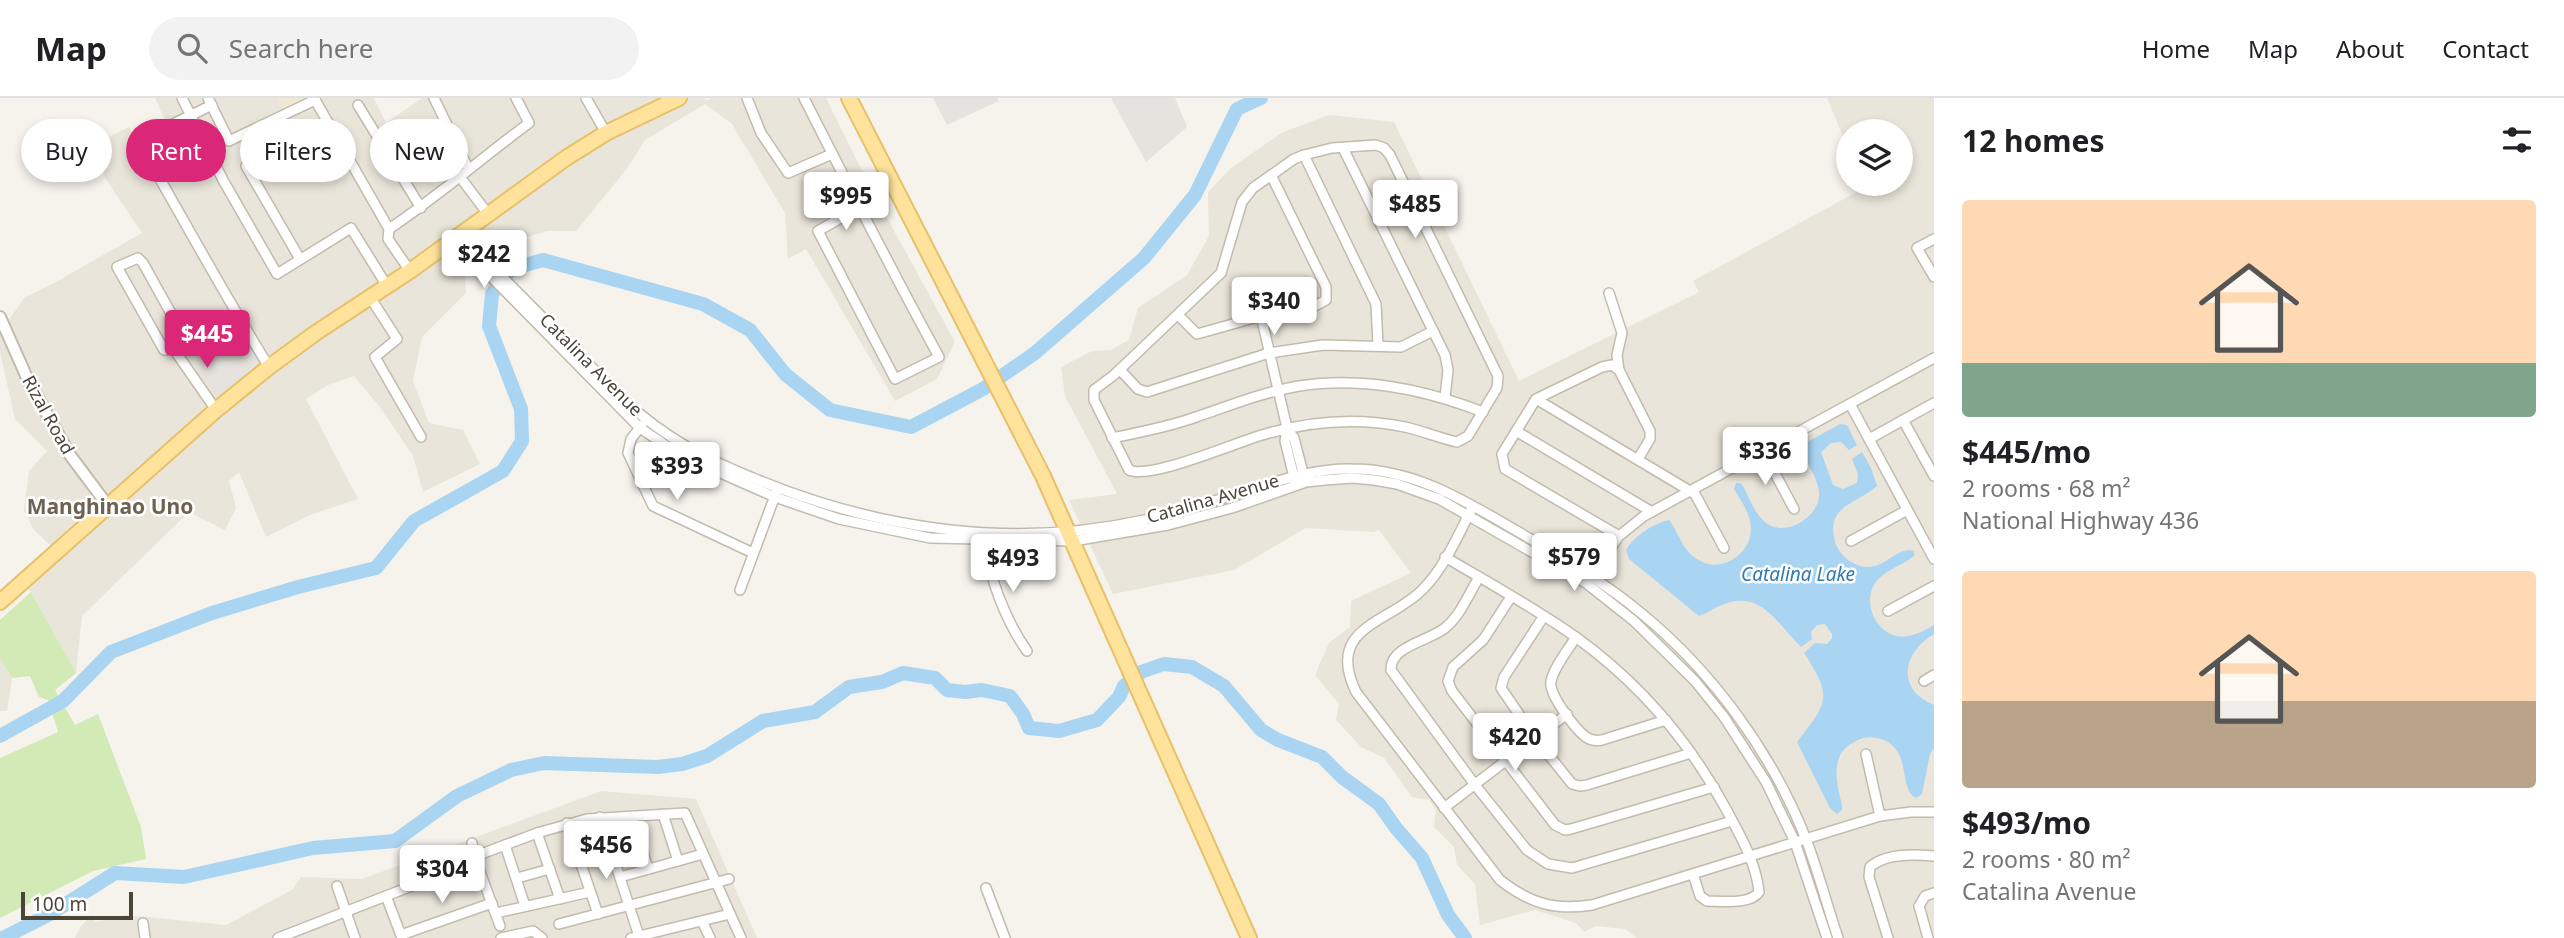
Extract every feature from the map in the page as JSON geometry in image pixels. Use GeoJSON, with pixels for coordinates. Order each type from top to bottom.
{"type":"FeatureCollection","features":[{"type":"Feature","properties":{"kind":"main road"},"geometry":{"type":"LineString","coordinates":[[0,602],[216,410],[269,367],[410,271],[558,162],[606,133],[679,98]]}},
{"type":"Feature","properties":{"kind":"main road"},"geometry":{"type":"LineString","coordinates":[[849,98],[1071,536],[1249,938]]}},
{"type":"Feature","properties":{"kind":"street"},"geometry":{"type":"LineString","coordinates":[[182,98],[223,180],[277,274],[351,229],[387,286]]}},
{"type":"Feature","properties":{"kind":"street"},"geometry":{"type":"LineString","coordinates":[[434,98],[444,119]]}},
{"type":"Feature","properties":{"kind":"street"},"geometry":{"type":"LineString","coordinates":[[468,168],[529,123],[516,98]]}},
{"type":"Feature","properties":{"kind":"street"},"geometry":{"type":"LineString","coordinates":[[586,98],[606,133]]}},
{"type":"Feature","properties":{"kind":"street"},"geometry":{"type":"LineString","coordinates":[[747,98],[761,133],[788,173],[832,154]]}},
{"type":"Feature","properties":{"kind":"street"},"geometry":{"type":"LineString","coordinates":[[804,98],[939,357],[895,379],[881,347],[818,231],[860,207]]}},
{"type":"Feature","properties":{"kind":"street"},"geometry":{"type":"LineString","coordinates":[[269,367],[237,316],[138,141],[191,115],[210,102],[229,141],[315,99],[389,229],[388,239],[410,271]]}},
{"type":"Feature","properties":{"kind":"street"},"geometry":{"type":"LineString","coordinates":[[358,105],[421,208]]}},
{"type":"Feature","properties":{"kind":"street"},"geometry":{"type":"LineString","coordinates":[[1376,145],[1384,148],[1390,155],[1496,371],[1498,384],[1483,412],[1468,436],[1457,442],[1404,427],[1360,421],[1322,422],[1287,428],[1181,462],[1137,473],[1126,467],[1092,393],[1221,273],[1242,202],[1253,188],[1304,155],[1376,145]]}},
{"type":"Feature","properties":{"kind":"street"},"geometry":{"type":"LineString","coordinates":[[1343,148],[1448,364],[1446,397]]}},
{"type":"Feature","properties":{"kind":"street"},"geometry":{"type":"LineString","coordinates":[[1304,155],[1376,304],[1378,345]]}},
{"type":"Feature","properties":{"kind":"street"},"geometry":{"type":"LineString","coordinates":[[1178,315],[1197,334],[1261,316],[1319,306],[1326,300],[1328,294],[1272,175]]}},
{"type":"Feature","properties":{"kind":"street"},"geometry":{"type":"LineString","coordinates":[[255,182],[300,259]]}},
{"type":"Feature","properties":{"kind":"street"},"geometry":{"type":"LineString","coordinates":[[389,229],[454,182]]}},
{"type":"Feature","properties":{"kind":"street"},"geometry":{"type":"LineString","coordinates":[[464,182],[488,214]]}},
{"type":"Feature","properties":{"kind":"street","name":"Catalina Avenue"},"geometry":{"type":"LineString","coordinates":[[457,236],[643,424],[680,455],[839,519],[930,538],[1071,536],[1168,525],[1231,508],[1300,479],[1352,478],[1397,484],[1471,510],[1641,612],[1704,674],[1775,775],[1806,839],[1838,938]]}},
{"type":"Feature","properties":{"kind":"street"},"geometry":{"type":"LineString","coordinates":[[1934,239],[1917,248],[1934,277]]}},
{"type":"Feature","properties":{"kind":"street"},"geometry":{"type":"LineString","coordinates":[[138,258],[143,263],[183,335],[183,342],[173,348],[164,350],[117,267],[138,258]]}},
{"type":"Feature","properties":{"kind":"street"},"geometry":{"type":"LineString","coordinates":[[1609,293],[1622,333],[1617,355],[1619,370],[1650,431],[1648,442],[1638,459]]}},
{"type":"Feature","properties":{"kind":"street"},"geometry":{"type":"LineString","coordinates":[[370,297],[397,339],[375,357],[421,437]]}},
{"type":"Feature","properties":{"kind":"street"},"geometry":{"type":"LineString","coordinates":[[1261,316],[1287,428],[1294,438],[1300,479]]}},
{"type":"Feature","properties":{"kind":"street","name":"Rizal Road"},"geometry":{"type":"LineString","coordinates":[[0,317],[28,380],[70,456],[108,506]]}},
{"type":"Feature","properties":{"kind":"street"},"geometry":{"type":"LineString","coordinates":[[1119,370],[1138,388],[1147,392],[1269,353],[1323,345],[1378,345],[1401,348],[1433,331]]}},
{"type":"Feature","properties":{"kind":"street"},"geometry":{"type":"LineString","coordinates":[[173,348],[216,410]]}},
{"type":"Feature","properties":{"kind":"street"},"geometry":{"type":"LineString","coordinates":[[1589,580],[1619,536],[1632,524],[1934,358]]}},
{"type":"Feature","properties":{"kind":"street"},"geometry":{"type":"LineString","coordinates":[[1619,370],[1612,365],[1602,367],[1536,399],[1502,454],[1505,469],[1619,536]]}},
{"type":"Feature","properties":{"kind":"street"},"geometry":{"type":"LineString","coordinates":[[1112,438],[1167,426],[1278,390],[1320,383],[1363,383],[1404,388],[1446,397],[1483,412]]}},
{"type":"Feature","properties":{"kind":"street"},"geometry":{"type":"LineString","coordinates":[[1536,399],[1690,491],[1699,499],[1724,548]]}},
{"type":"Feature","properties":{"kind":"street"},"geometry":{"type":"LineString","coordinates":[[1869,439],[1934,403]]}},
{"type":"Feature","properties":{"kind":"street"},"geometry":{"type":"LineString","coordinates":[[1850,404],[1934,559]]}},
{"type":"Feature","properties":{"kind":"street"},"geometry":{"type":"LineString","coordinates":[[1903,420],[1934,476]]}},
{"type":"Feature","properties":{"kind":"street"},"geometry":{"type":"LineString","coordinates":[[643,424],[631,439],[628,453],[653,506],[753,553]]}},
{"type":"Feature","properties":{"kind":"street"},"geometry":{"type":"LineString","coordinates":[[1516,431],[1652,512]]}},
{"type":"Feature","properties":{"kind":"street"},"geometry":{"type":"LineString","coordinates":[[1763,451],[1794,509]]}},
{"type":"Feature","properties":{"kind":"street"},"geometry":{"type":"LineString","coordinates":[[740,590],[776,493]]}},
{"type":"Feature","properties":{"kind":"street"},"geometry":{"type":"LineString","coordinates":[[1471,510],[1432,579],[1415,597],[1367,625],[1354,641],[1348,660],[1348,671],[1356,692],[1500,880],[1525,897],[1545,904],[1571,908],[1592,905],[1880,816],[1934,812]]}},
{"type":"Feature","properties":{"kind":"street"},"geometry":{"type":"LineString","coordinates":[[1851,541],[1907,510]]}},
{"type":"Feature","properties":{"kind":"street"},"geometry":{"type":"LineString","coordinates":[[992,537],[992,570],[1000,604],[1027,651]]}},
{"type":"Feature","properties":{"kind":"street"},"geometry":{"type":"LineString","coordinates":[[1445,557],[1576,637],[1626,678],[1692,752],[1714,787],[1750,857],[1759,892],[1750,899],[1707,901],[1700,896],[1693,874]]}},
{"type":"Feature","properties":{"kind":"street"},"geometry":{"type":"LineString","coordinates":[[1479,577],[1451,622],[1436,634],[1398,653],[1391,666],[1396,679],[1532,856],[1564,868],[1587,865],[1732,821]]}},
{"type":"Feature","properties":{"kind":"street","name":"Catalina Avenue"},"geometry":{"type":"LineString","coordinates":[[1589,580],[1668,652],[1702,690],[1755,762],[1796,842],[1827,938]]}},
{"type":"Feature","properties":{"kind":"street"},"geometry":{"type":"LineString","coordinates":[[1888,611],[1934,586]]}},
{"type":"Feature","properties":{"kind":"street"},"geometry":{"type":"LineString","coordinates":[[1511,597],[1483,640],[1453,667],[1448,681],[1452,691],[1555,825],[1565,830],[1714,787]]}},
{"type":"Feature","properties":{"kind":"street"},"geometry":{"type":"LineString","coordinates":[[1544,616],[1501,684],[1502,692],[1536,739],[1573,783],[1580,786],[1692,752]]}},
{"type":"Feature","properties":{"kind":"street"},"geometry":{"type":"LineString","coordinates":[[1576,637],[1550,682],[1553,696],[1584,736],[1593,741],[1602,740],[1666,720]]}},
{"type":"Feature","properties":{"kind":"street"},"geometry":{"type":"LineString","coordinates":[[1924,681],[1934,675]]}},
{"type":"Feature","properties":{"kind":"street"},"geometry":{"type":"LineString","coordinates":[[1444,807],[1567,715]]}},
{"type":"Feature","properties":{"kind":"street"},"geometry":{"type":"LineString","coordinates":[[1866,754],[1880,816]]}},
{"type":"Feature","properties":{"kind":"street"},"geometry":{"type":"LineString","coordinates":[[278,938],[537,832],[600,817],[685,813],[741,938]]}},
{"type":"Feature","properties":{"kind":"street"},"geometry":{"type":"LineString","coordinates":[[663,814],[678,861]]}},
{"type":"Feature","properties":{"kind":"street"},"geometry":{"type":"LineString","coordinates":[[632,816],[648,869]]}},
{"type":"Feature","properties":{"kind":"street"},"geometry":{"type":"LineString","coordinates":[[600,817],[630,906],[636,937],[667,934],[730,914]]}},
{"type":"Feature","properties":{"kind":"street"},"geometry":{"type":"LineString","coordinates":[[567,823],[598,914]]}},
{"type":"Feature","properties":{"kind":"street"},"geometry":{"type":"LineString","coordinates":[[537,832],[560,899]]}},
{"type":"Feature","properties":{"kind":"street"},"geometry":{"type":"LineString","coordinates":[[472,843],[499,926]]}},
{"type":"Feature","properties":{"kind":"street"},"geometry":{"type":"LineString","coordinates":[[505,845],[525,906]]}},
{"type":"Feature","properties":{"kind":"street"},"geometry":{"type":"LineString","coordinates":[[620,877],[703,854]]}},
{"type":"Feature","properties":{"kind":"street"},"geometry":{"type":"LineString","coordinates":[[1888,938],[1868,877],[1870,866],[1880,860],[1900,856],[1934,856]]}},
{"type":"Feature","properties":{"kind":"street"},"geometry":{"type":"LineString","coordinates":[[517,878],[550,869]]}},
{"type":"Feature","properties":{"kind":"street"},"geometry":{"type":"LineString","coordinates":[[559,924],[729,879]]}},
{"type":"Feature","properties":{"kind":"street"},"geometry":{"type":"LineString","coordinates":[[337,886],[355,938]]}},
{"type":"Feature","properties":{"kind":"street"},"geometry":{"type":"LineString","coordinates":[[986,888],[1005,938]]}},
{"type":"Feature","properties":{"kind":"street"},"geometry":{"type":"LineString","coordinates":[[496,914],[590,892]]}},
{"type":"Feature","properties":{"kind":"street"},"geometry":{"type":"LineString","coordinates":[[1928,938],[1919,906],[1925,896],[1934,893]]}},
{"type":"Feature","properties":{"kind":"street"},"geometry":{"type":"LineString","coordinates":[[386,896],[401,937],[492,903]]}},
{"type":"Feature","properties":{"kind":"street"},"geometry":{"type":"LineString","coordinates":[[702,921],[710,938]]}},
{"type":"Feature","properties":{"kind":"street"},"geometry":{"type":"LineString","coordinates":[[143,923],[145,938]]}},
{"type":"Feature","properties":{"kind":"street"},"geometry":{"type":"LineString","coordinates":[[501,938],[533,930],[542,938]]}},
{"type":"Feature","properties":{"kind":"shaded area"},"geometry":{"type":"Polygon","coordinates":[[[155,98],[374,98],[384,119],[370,119],[370,182],[468,182],[468,119],[392,119],[422,98],[704,98],[706,101],[712,98],[826,98],[868,183],[955,342],[937,379],[895,401],[806,249],[788,259],[785,213],[732,124],[705,104],[645,140],[626,170],[576,231],[547,231],[464,260],[466,293],[422,337],[413,381],[429,423],[463,430],[480,464],[423,492],[413,456],[379,406],[354,376],[328,385],[306,399],[358,499],[310,515],[266,537],[239,472],[229,481],[236,508],[225,530],[189,512],[82,616],[76,673],[31,592],[20,581],[54,549],[34,530],[24,511],[29,471],[47,451],[15,419],[0,352],[0,332],[25,297],[142,233],[108,182],[112,182],[112,136],[126,128],[126,182],[226,182],[226,119],[164,119],[155,98]]]}},
{"type":"Feature","properties":{"kind":"shaded area"},"geometry":{"type":"Polygon","coordinates":[[[277,98],[311,98],[285,113],[277,98]]]}},
{"type":"Feature","properties":{"kind":"shaded area"},"geometry":{"type":"Polygon","coordinates":[[[933,98],[997,98],[999,101],[947,125],[933,98]]]}},
{"type":"Feature","properties":{"kind":"shaded area"},"geometry":{"type":"Polygon","coordinates":[[[1111,98],[1175,98],[1187,127],[1146,162],[1111,98]]]}},
{"type":"Feature","properties":{"kind":"shaded area"},"geometry":{"type":"Polygon","coordinates":[[[1827,98],[1934,98],[1934,938],[1637,938],[1625,929],[1596,926],[1584,932],[1576,923],[1535,910],[1480,925],[1475,884],[1457,865],[1454,847],[1434,827],[1436,810],[1429,800],[1412,797],[1384,758],[1361,747],[1336,720],[1339,704],[1315,675],[1329,643],[1350,627],[1351,601],[1411,573],[1379,530],[1373,532],[1306,528],[1234,570],[1113,594],[1069,500],[1117,494],[1065,396],[1061,367],[1092,351],[1111,350],[1129,340],[1138,308],[1187,275],[1209,236],[1208,192],[1231,168],[1283,132],[1329,115],[1394,122],[1519,381],[1699,292],[1693,281],[1849,196],[1913,196],[1913,119],[1836,120],[1827,98]]]}},
{"type":"Feature","properties":{"kind":"shaded area"},"geometry":{"type":"Polygon","coordinates":[[[235,317],[265,363],[219,400],[191,359],[223,335],[219,329],[235,317]]]}},
{"type":"Feature","properties":{"kind":"shaded area"},"geometry":{"type":"Polygon","coordinates":[[[0,658],[12,678],[7,711],[0,711],[0,658]]]}},
{"type":"Feature","properties":{"kind":"shaded area"},"geometry":{"type":"Polygon","coordinates":[[[601,791],[696,799],[757,938],[75,938],[81,926],[92,915],[95,922],[126,915],[226,925],[292,890],[301,877],[362,879],[601,791]]]}},
{"type":"Feature","properties":{"kind":"green space"},"geometry":{"type":"Polygon","coordinates":[[[31,592],[76,673],[55,690],[75,725],[98,714],[141,827],[146,859],[93,871],[0,918],[0,758],[58,732],[48,700],[39,697],[30,676],[12,678],[0,658],[0,620],[31,592]]]}},
{"type":"Feature","properties":{"kind":"water","name":"Catalina Lake"},"geometry":{"type":"Polygon","coordinates":[[[1840,424],[1847,425],[1857,445],[1849,450],[1841,442],[1831,443],[1821,452],[1833,485],[1843,489],[1857,483],[1858,474],[1852,459],[1862,452],[1877,486],[1839,513],[1833,530],[1835,542],[1848,560],[1859,566],[1878,565],[1899,553],[1914,551],[1914,556],[1878,580],[1870,599],[1876,621],[1886,632],[1893,635],[1909,636],[1934,625],[1934,634],[1915,651],[1908,671],[1913,690],[1934,705],[1934,748],[1930,754],[1922,794],[1916,798],[1907,787],[1902,761],[1893,746],[1884,740],[1871,737],[1849,745],[1842,752],[1837,764],[1842,810],[1837,814],[1830,808],[1797,742],[1815,717],[1823,699],[1820,680],[1804,653],[1815,643],[1827,644],[1832,638],[1825,624],[1817,625],[1811,632],[1812,639],[1801,647],[1775,618],[1757,604],[1734,601],[1699,616],[1629,559],[1626,550],[1645,531],[1669,520],[1684,546],[1697,559],[1715,565],[1732,560],[1746,547],[1751,529],[1747,513],[1734,489],[1736,483],[1743,486],[1755,511],[1766,523],[1783,528],[1801,522],[1815,509],[1819,491],[1800,446],[1840,424]]]}},
{"type":"Feature","properties":{"kind":"waterway"},"geometry":{"type":"LineString","coordinates":[[0,736],[63,701],[111,652],[212,613],[298,587],[376,568],[414,521],[503,471],[522,441],[521,409],[489,326],[492,294],[511,269],[543,260],[703,304],[750,330],[785,374],[830,410],[911,427],[983,389],[1035,353],[1144,258],[1195,195],[1237,109],[1261,98]]}},
{"type":"Feature","properties":{"kind":"waterway"},"geometry":{"type":"LineString","coordinates":[[3,938],[50,914],[115,873],[184,877],[313,848],[395,841],[457,796],[511,770],[544,763],[658,767],[682,764],[707,756],[763,721],[815,712],[849,687],[882,682],[903,673],[935,678],[947,690],[982,690],[1010,696],[1029,728],[1059,731],[1097,720],[1119,697],[1124,686],[1141,672],[1164,664],[1192,667],[1224,686],[1261,730],[1278,740],[1322,757],[1342,777],[1379,804],[1422,858],[1448,915],[1465,938]]}},
{"type":"Feature","properties":{"kind":"district","name":"Manghinao Uno"},"geometry":{"type":"Point","coordinates":[110,507]}}]}
